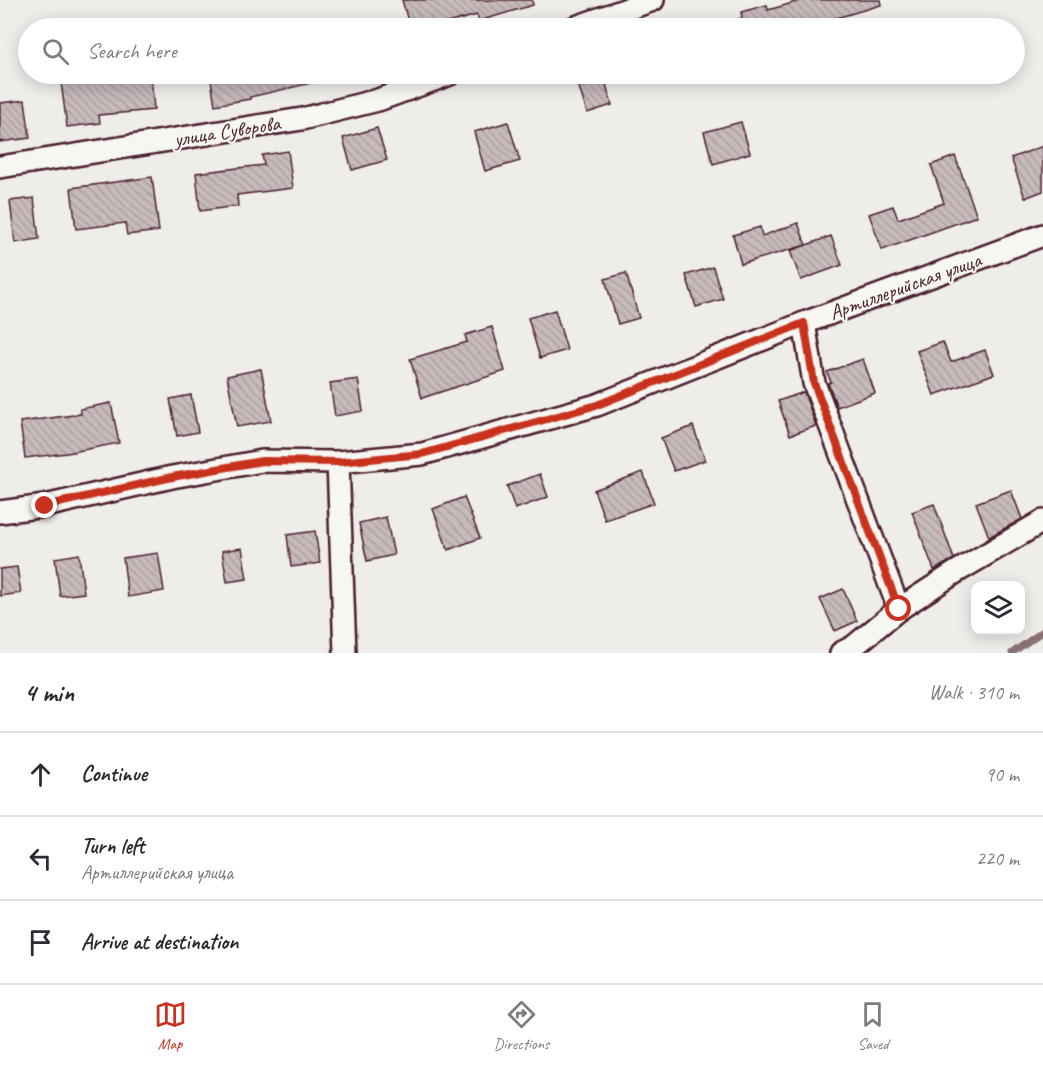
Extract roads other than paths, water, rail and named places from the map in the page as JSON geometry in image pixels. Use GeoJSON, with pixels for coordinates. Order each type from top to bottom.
{"type":"FeatureCollection","features":[{"type":"Feature","properties":{"kind":"street"},"geometry":{"type":"LineString","coordinates":[[602,18],[653,0]]}},
{"type":"Feature","properties":{"kind":"street","name":"улица Суворова"},"geometry":{"type":"LineString","coordinates":[[0,167],[302,119],[378,100],[422,84]]}},
{"type":"Feature","properties":{"kind":"street","name":"Артиллерийская улица"},"geometry":{"type":"LineString","coordinates":[[0,512],[45,506],[172,477],[262,461],[338,462],[422,454],[597,405],[804,323],[1043,236]]}},
{"type":"Feature","properties":{"kind":"street"},"geometry":{"type":"LineString","coordinates":[[804,323],[814,383],[899,609]]}},
{"type":"Feature","properties":{"kind":"street"},"geometry":{"type":"LineString","coordinates":[[338,462],[345,653]]}},
{"type":"Feature","properties":{"kind":"street"},"geometry":{"type":"LineString","coordinates":[[841,653],[853,647],[899,609],[956,572],[1043,521]]}},
{"type":"Feature","properties":{"kind":"waterway"},"geometry":{"type":"LineString","coordinates":[[1012,653],[1043,631]]}}]}
